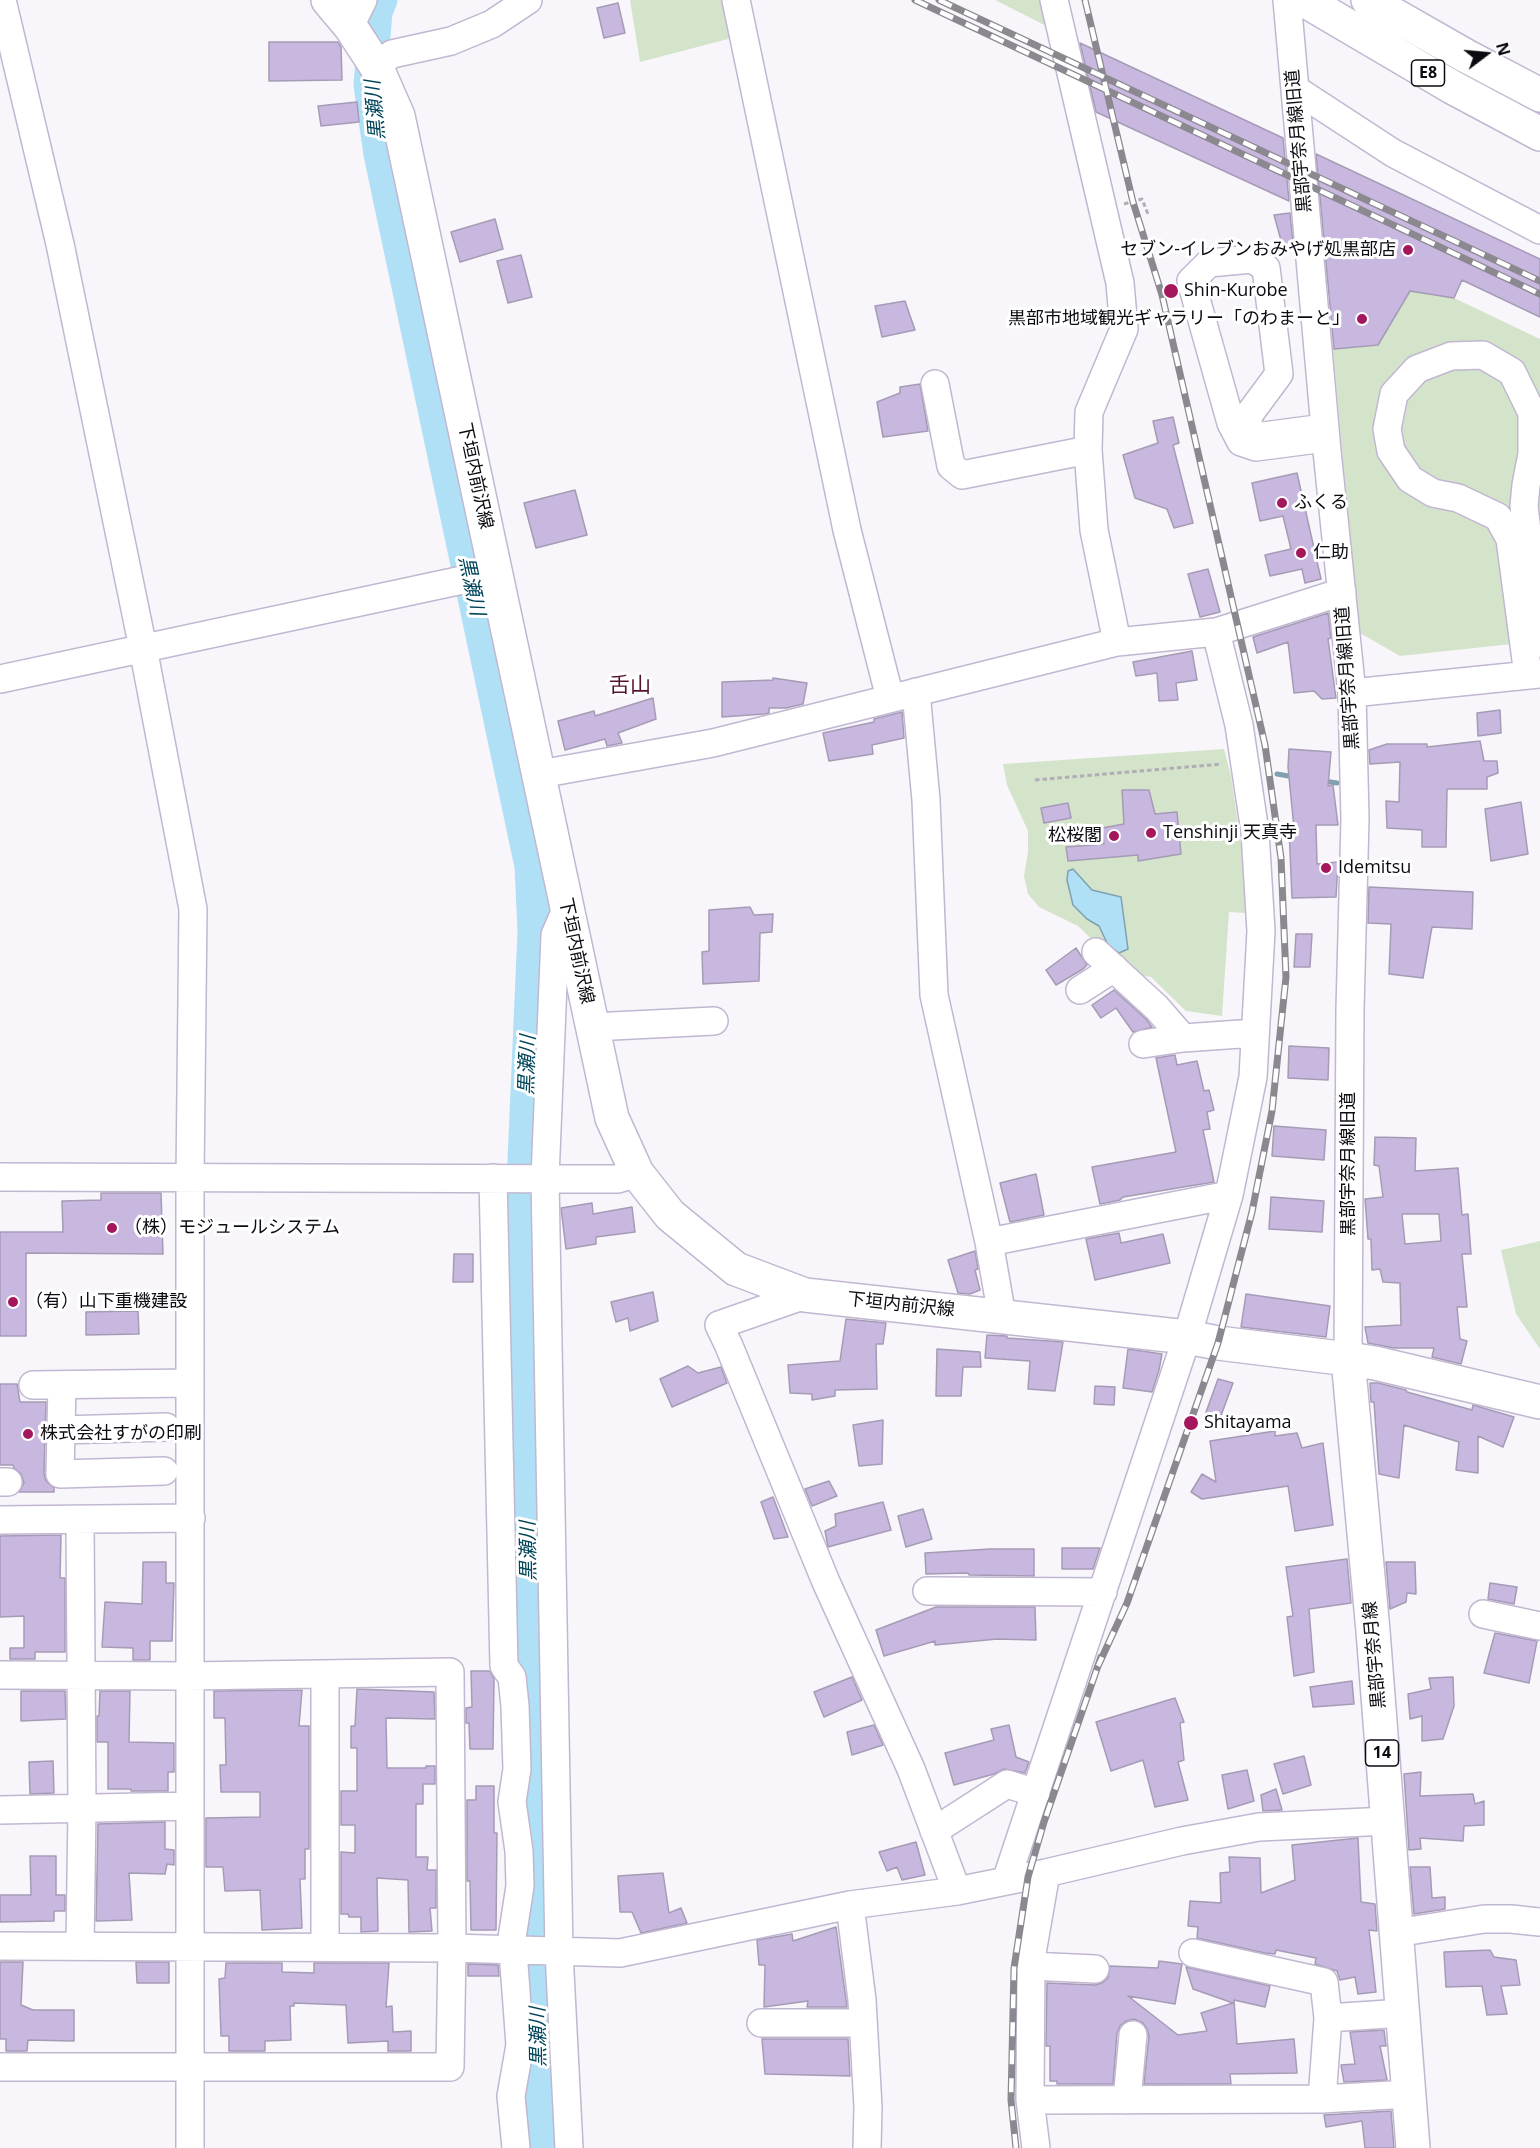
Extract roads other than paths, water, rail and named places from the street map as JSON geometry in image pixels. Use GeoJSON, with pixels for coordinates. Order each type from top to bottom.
{"type":"FeatureCollection","features":[{"type":"Feature","properties":{"kind":"main road","name":"下垣内前沢線"},"geometry":{"type":"LineString","coordinates":[[328,0],[362,33],[398,116],[489,574],[540,774],[612,1118],[638,1173],[670,1215],[736,1269],[805,1295],[1187,1337],[1348,1359]]}},
{"type":"Feature","properties":{"kind":"main road","name":"E8"},"geometry":{"type":"LineString","coordinates":[[1368,0],[1540,95]]}},
{"type":"Feature","properties":{"kind":"main road","name":"E8"},"geometry":{"type":"LineString","coordinates":[[1303,3],[1540,134]]}},
{"type":"Feature","properties":{"kind":"main road"},"geometry":{"type":"LineString","coordinates":[[1348,1359],[1375,1363],[1540,1402]]}},
{"type":"Feature","properties":{"kind":"main road","name":"黒部宇奈月線"},"geometry":{"type":"LineString","coordinates":[[1348,1359],[1373,1630],[1413,2148]]}},
{"type":"Feature","properties":{"kind":"street"},"geometry":{"type":"LineString","coordinates":[[2,0],[60,244],[143,648],[193,909],[190,1178],[190,2148]]}},
{"type":"Feature","properties":{"kind":"street"},"geometry":{"type":"LineString","coordinates":[[362,33],[392,54],[451,41],[492,24],[528,0]]}},
{"type":"Feature","properties":{"kind":"street"},"geometry":{"type":"LineString","coordinates":[[736,0],[847,530],[890,698]]}},
{"type":"Feature","properties":{"kind":"street"},"geometry":{"type":"LineString","coordinates":[[1054,0],[1120,283],[1124,329],[1089,412],[1088,450],[1094,530],[1117,642]]}},
{"type":"Feature","properties":{"kind":"street","name":"黒部宇奈月線旧道"},"geometry":{"type":"LineString","coordinates":[[1303,3],[1294,89],[1325,433],[1352,693],[1355,819],[1350,1021],[1348,1359]]}},
{"type":"Feature","properties":{"kind":"street"},"geometry":{"type":"LineString","coordinates":[[1294,89],[1393,153],[1540,230]]}},
{"type":"Feature","properties":{"kind":"street"},"geometry":{"type":"LineString","coordinates":[[1252,259],[1266,268],[1279,374],[1245,420],[1256,437],[1325,433],[1256,447],[1241,442],[1231,423],[1191,281],[1209,263],[1252,259]]}},
{"type":"Feature","properties":{"kind":"street"},"geometry":{"type":"LineString","coordinates":[[1352,693],[1534,674],[1510,539],[1498,517],[1458,498],[1432,493],[1410,479],[1391,451],[1388,429],[1394,394],[1417,369],[1451,356],[1483,355],[1512,372],[1532,413],[1532,454],[1524,506],[1540,643]]}},
{"type":"Feature","properties":{"kind":"street"},"geometry":{"type":"LineString","coordinates":[[935,384],[951,466],[962,475],[1088,450]]}},
{"type":"Feature","properties":{"kind":"street"},"geometry":{"type":"LineString","coordinates":[[0,679],[489,574]]}},
{"type":"Feature","properties":{"kind":"street"},"geometry":{"type":"LineString","coordinates":[[540,774],[713,743],[1117,642],[1216,632],[1342,592]]}},
{"type":"Feature","properties":{"kind":"street"},"geometry":{"type":"LineString","coordinates":[[1006,1881],[1187,1337],[1229,1195],[1253,1077],[1261,931],[1256,832],[1239,725],[1216,632]]}},
{"type":"Feature","properties":{"kind":"street"},"geometry":{"type":"LineString","coordinates":[[916,692],[926,800],[934,994],[989,1242],[1002,1316]]}},
{"type":"Feature","properties":{"kind":"street"},"geometry":{"type":"LineString","coordinates":[[567,907],[555,935],[545,1178],[559,1952],[569,2148]]}},
{"type":"Feature","properties":{"kind":"street"},"geometry":{"type":"LineString","coordinates":[[1080,990],[1105,960],[1157,1008],[1183,1038]]}},
{"type":"Feature","properties":{"kind":"street"},"geometry":{"type":"LineString","coordinates":[[592,1027],[714,1021]]}},
{"type":"Feature","properties":{"kind":"street"},"geometry":{"type":"LineString","coordinates":[[1143,1044],[1183,1038],[1255,1033]]}},
{"type":"Feature","properties":{"kind":"street"},"geometry":{"type":"LineString","coordinates":[[0,1177],[618,1179],[638,1173]]}},
{"type":"Feature","properties":{"kind":"street"},"geometry":{"type":"LineString","coordinates":[[499,1178],[504,1666],[512,1677],[517,1769],[512,1802],[519,1851],[520,1886],[512,1938],[517,1950],[520,2045],[511,2096],[516,2148]]}},
{"type":"Feature","properties":{"kind":"street"},"geometry":{"type":"LineString","coordinates":[[989,1242],[1229,1195]]}},
{"type":"Feature","properties":{"kind":"street"},"geometry":{"type":"LineString","coordinates":[[805,1295],[719,1325],[734,1356],[826,1582],[911,1769],[957,1891]]}},
{"type":"Feature","properties":{"kind":"street"},"geometry":{"type":"LineString","coordinates":[[33,1385],[190,1383]]}},
{"type":"Feature","properties":{"kind":"street"},"geometry":{"type":"LineString","coordinates":[[62,1385],[60,1474],[164,1471]]}},
{"type":"Feature","properties":{"kind":"street"},"geometry":{"type":"LineString","coordinates":[[61,1430],[166,1427]]}},
{"type":"Feature","properties":{"kind":"street"},"geometry":{"type":"LineString","coordinates":[[0,1520],[80,1521],[190,1518]]}},
{"type":"Feature","properties":{"kind":"street"},"geometry":{"type":"LineString","coordinates":[[80,1521],[79,1675],[82,1808],[80,1946]]}},
{"type":"Feature","properties":{"kind":"street"},"geometry":{"type":"LineString","coordinates":[[927,1591],[1103,1592]]}},
{"type":"Feature","properties":{"kind":"street"},"geometry":{"type":"LineString","coordinates":[[1483,1614],[1540,1626]]}},
{"type":"Feature","properties":{"kind":"street"},"geometry":{"type":"LineString","coordinates":[[0,1674],[189,1676],[450,1672],[452,1948],[450,2067],[0,2067]]}},
{"type":"Feature","properties":{"kind":"street"},"geometry":{"type":"LineString","coordinates":[[325,1674],[325,1947]]}},
{"type":"Feature","properties":{"kind":"street"},"geometry":{"type":"LineString","coordinates":[[934,1831],[1007,1784],[1036,1793]]}},
{"type":"Feature","properties":{"kind":"street"},"geometry":{"type":"LineString","coordinates":[[0,1810],[189,1806]]}},
{"type":"Feature","properties":{"kind":"street"},"geometry":{"type":"LineString","coordinates":[[0,1946],[452,1948],[620,1953],[850,1905],[957,1891],[1182,1841],[1259,1827],[1388,1821]]}},
{"type":"Feature","properties":{"kind":"street"},"geometry":{"type":"LineString","coordinates":[[1036,2148],[1030,2100],[1030,1966],[1046,1873]]}},
{"type":"Feature","properties":{"kind":"street"},"geometry":{"type":"LineString","coordinates":[[850,1905],[863,2023],[868,2107],[867,2148]]}},
{"type":"Feature","properties":{"kind":"street"},"geometry":{"type":"LineString","coordinates":[[1396,1933],[1484,1919],[1540,1922]]}},
{"type":"Feature","properties":{"kind":"street"},"geometry":{"type":"LineString","coordinates":[[1193,1953],[1324,1982],[1328,2018],[1322,2099]]}},
{"type":"Feature","properties":{"kind":"street"},"geometry":{"type":"LineString","coordinates":[[1030,1966],[1095,1969]]}},
{"type":"Feature","properties":{"kind":"street"},"geometry":{"type":"LineString","coordinates":[[1328,2018],[1403,2013]]}},
{"type":"Feature","properties":{"kind":"street"},"geometry":{"type":"LineString","coordinates":[[761,2023],[863,2023]]}},
{"type":"Feature","properties":{"kind":"street"},"geometry":{"type":"LineString","coordinates":[[1127,2100],[1133,2035]]}},
{"type":"Feature","properties":{"kind":"street"},"geometry":{"type":"LineString","coordinates":[[1030,2100],[1322,2099],[1409,2094]]}},
{"type":"Feature","properties":{"kind":"water"},"geometry":{"type":"Polygon","coordinates":[[[1073,869],[1092,890],[1121,897],[1128,949],[1119,953],[1108,945],[1099,926],[1087,919],[1073,905],[1067,880],[1068,871],[1073,869]]]}},
{"type":"Feature","properties":{"kind":"waterway","name":"黒瀬川"},"geometry":{"type":"LineString","coordinates":[[381,0],[376,12],[370,85],[380,154],[531,866],[534,931],[524,1160],[525,1346],[542,2148]]}},
{"type":"Feature","properties":{"kind":"waterway"},"geometry":{"type":"LineString","coordinates":[[1277,774],[1294,777]]}},
{"type":"Feature","properties":{"kind":"waterway"},"geometry":{"type":"LineString","coordinates":[[1324,781],[1337,783]]}},
{"type":"Feature","properties":{"kind":"railway"},"geometry":{"type":"LineString","coordinates":[[915,0],[1540,294]]}},
{"type":"Feature","properties":{"kind":"railway"},"geometry":{"type":"LineString","coordinates":[[939,0],[1540,281]]}},
{"type":"Feature","properties":{"kind":"railway"},"geometry":{"type":"LineString","coordinates":[[1085,0],[1133,202],[1162,295],[1265,745],[1281,858],[1286,977],[1272,1111],[1252,1212],[1218,1343],[1127,1603],[1098,1666]]}},
{"type":"Feature","properties":{"kind":"railway"},"geometry":{"type":"LineString","coordinates":[[1016,2148],[1011,2100],[1014,1968],[1028,1877],[1044,1822],[1101,1657]]}},
{"type":"Feature","properties":{"kind":"place","name":"セブン-イレブンおみやげ処黒部店"},"geometry":{"type":"Point","coordinates":[1408,250]}},
{"type":"Feature","properties":{"kind":"place","name":"Shin-Kurobe"},"geometry":{"type":"Point","coordinates":[1171,291]}},
{"type":"Feature","properties":{"kind":"place","name":"黒部市地域観光ギャラリー「のわまーと」"},"geometry":{"type":"Point","coordinates":[1362,319]}},
{"type":"Feature","properties":{"kind":"place","name":"ふくる"},"geometry":{"type":"Point","coordinates":[1282,503]}},
{"type":"Feature","properties":{"kind":"place","name":"仁助"},"geometry":{"type":"Point","coordinates":[1301,553]}},
{"type":"Feature","properties":{"kind":"place","name":"Tenshinji 天真寺"},"geometry":{"type":"Point","coordinates":[1151,833]}},
{"type":"Feature","properties":{"kind":"place","name":"松桜閣"},"geometry":{"type":"Point","coordinates":[1114,836]}},
{"type":"Feature","properties":{"kind":"place","name":"Idemitsu"},"geometry":{"type":"Point","coordinates":[1326,868]}},
{"type":"Feature","properties":{"kind":"place","name":"（株）モジュールシステム"},"geometry":{"type":"Point","coordinates":[112,1228]}},
{"type":"Feature","properties":{"kind":"place","name":"（有）山下重機建設"},"geometry":{"type":"Point","coordinates":[13,1302]}},
{"type":"Feature","properties":{"kind":"place","name":"Shitayama"},"geometry":{"type":"Point","coordinates":[1191,1423]}},
{"type":"Feature","properties":{"kind":"place","name":"株式会社すがの印刷"},"geometry":{"type":"Point","coordinates":[28,1434]}},
{"type":"Feature","properties":{"kind":"district","name":"舌山"},"geometry":{"type":"Point","coordinates":[630,686]}}]}
